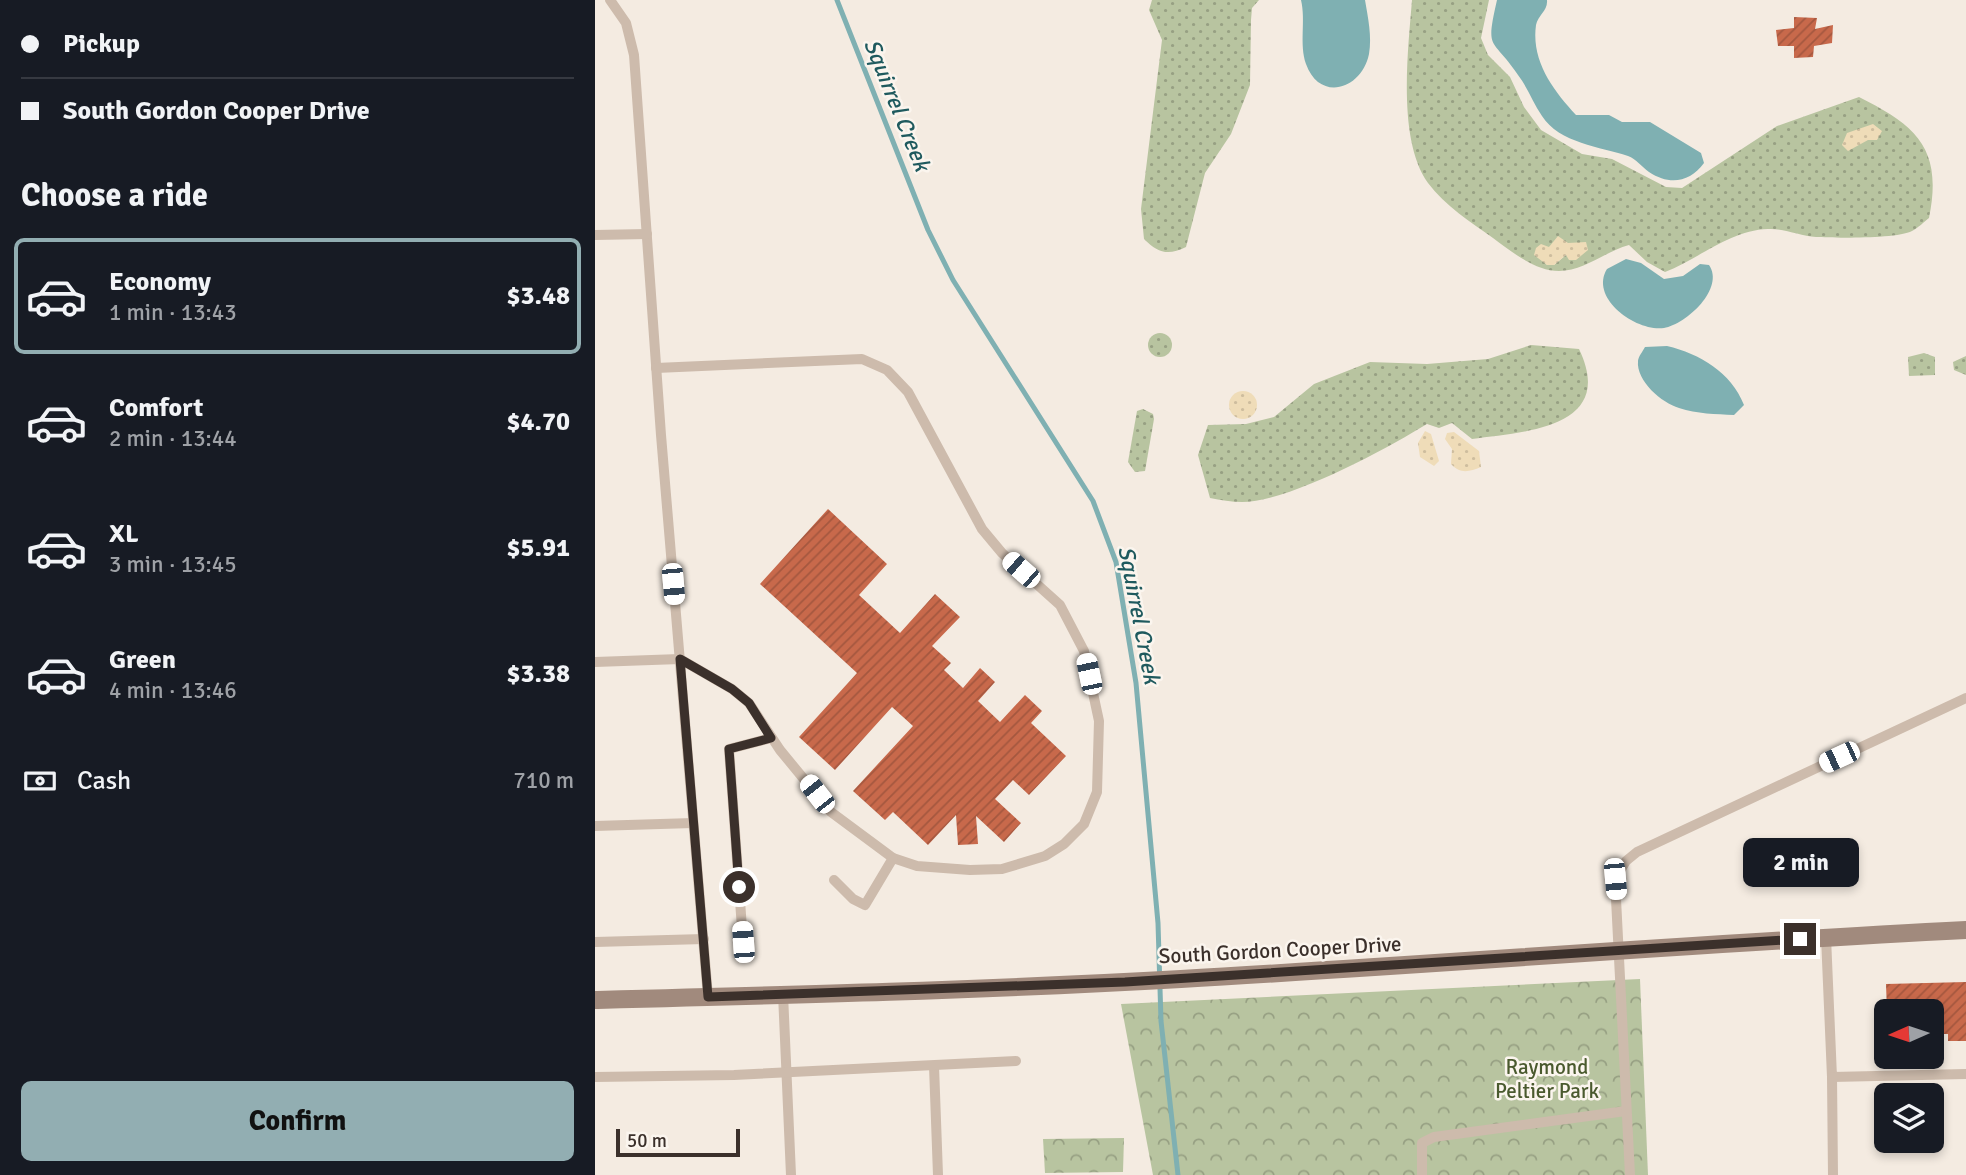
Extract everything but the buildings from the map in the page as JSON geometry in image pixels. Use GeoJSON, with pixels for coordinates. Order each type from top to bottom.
{"type":"FeatureCollection","features":[{"type":"Feature","properties":{"kind":"main road","name":"South Gordon Cooper Drive"},"geometry":{"type":"LineString","coordinates":[[595,1000],[1125,982],[1412,965],[1618,948],[1966,930]]}},
{"type":"Feature","properties":{"kind":"lane"},"geometry":{"type":"LineString","coordinates":[[610,0],[626,23],[634,55],[656,368],[708,997]]}},
{"type":"Feature","properties":{"kind":"lane"},"geometry":{"type":"LineString","coordinates":[[595,235],[647,234]]}},
{"type":"Feature","properties":{"kind":"lane"},"geometry":{"type":"LineString","coordinates":[[595,662],[680,659],[732,689],[749,703],[771,738],[831,812],[894,858],[917,866],[970,870],[1002,869],[1045,856],[1063,844],[1084,824],[1097,792],[1099,721],[1084,651],[1060,605],[1002,553],[982,529],[908,392],[887,369],[862,359],[656,368]]}},
{"type":"Feature","properties":{"kind":"lane"},"geometry":{"type":"LineString","coordinates":[[1630,1175],[1615,879],[1626,861],[1637,852],[1966,698]]}},
{"type":"Feature","properties":{"kind":"lane"},"geometry":{"type":"LineString","coordinates":[[743,942],[729,749],[771,738]]}},
{"type":"Feature","properties":{"kind":"lane"},"geometry":{"type":"LineString","coordinates":[[595,826],[693,823]]}},
{"type":"Feature","properties":{"kind":"lane"},"geometry":{"type":"LineString","coordinates":[[834,880],[853,899],[865,905],[894,858]]}},
{"type":"Feature","properties":{"kind":"lane"},"geometry":{"type":"LineString","coordinates":[[1826,937],[1833,1175]]}},
{"type":"Feature","properties":{"kind":"lane"},"geometry":{"type":"LineString","coordinates":[[595,943],[704,939]]}},
{"type":"Feature","properties":{"kind":"lane"},"geometry":{"type":"LineString","coordinates":[[783,994],[791,1175]]}},
{"type":"Feature","properties":{"kind":"lane"},"geometry":{"type":"LineString","coordinates":[[595,1077],[786,1073],[1016,1061]]}},
{"type":"Feature","properties":{"kind":"lane"},"geometry":{"type":"LineString","coordinates":[[934,1066],[938,1175]]}},
{"type":"Feature","properties":{"kind":"lane"},"geometry":{"type":"LineString","coordinates":[[1832,1077],[1966,1074]]}},
{"type":"Feature","properties":{"kind":"lane"},"geometry":{"type":"LineString","coordinates":[[1422,1175],[1422,1143],[1434,1137],[1626,1111]]}},
{"type":"Feature","properties":{"kind":"green space"},"geometry":{"type":"Polygon","coordinates":[[[1152,0],[1259,0],[1252,8],[1250,85],[1231,134],[1205,173],[1186,247],[1174,252],[1163,252],[1144,239],[1141,209],[1162,40],[1149,10],[1152,0]]]}},
{"type":"Feature","properties":{"kind":"green space"},"geometry":{"type":"Polygon","coordinates":[[[1412,0],[1489,0],[1481,38],[1488,55],[1510,77],[1524,107],[1541,130],[1582,154],[1612,159],[1666,187],[1682,188],[1777,126],[1859,97],[1896,118],[1921,142],[1932,174],[1929,218],[1912,231],[1880,237],[1816,237],[1774,229],[1754,231],[1741,234],[1665,272],[1647,262],[1629,245],[1577,268],[1559,271],[1541,268],[1516,255],[1450,206],[1428,183],[1418,165],[1408,120],[1407,94],[1412,0]],[[1568,243],[1549,247],[1543,259],[1547,265],[1554,265],[1566,255],[1568,243]]]}},
{"type":"Feature","properties":{"kind":"green space"},"geometry":{"type":"Polygon","coordinates":[[[1155,333],[1165,333],[1172,340],[1172,350],[1165,357],[1155,357],[1148,350],[1148,340],[1155,333]]]}},
{"type":"Feature","properties":{"kind":"green space"},"geometry":{"type":"Polygon","coordinates":[[[1531,345],[1579,349],[1587,375],[1586,395],[1576,410],[1560,421],[1516,433],[1472,439],[1452,423],[1439,428],[1427,424],[1363,460],[1285,493],[1262,500],[1242,502],[1210,498],[1198,455],[1208,425],[1246,424],[1274,417],[1314,384],[1370,362],[1427,364],[1488,359],[1531,345]]]}},
{"type":"Feature","properties":{"kind":"green space"},"geometry":{"type":"Polygon","coordinates":[[[1924,353],[1935,357],[1935,375],[1909,376],[1908,357],[1924,353]]]}},
{"type":"Feature","properties":{"kind":"green space"},"geometry":{"type":"Polygon","coordinates":[[[1966,356],[1966,375],[1954,370],[1953,362],[1966,356]]]}},
{"type":"Feature","properties":{"kind":"green space"},"geometry":{"type":"Polygon","coordinates":[[[1143,409],[1153,414],[1154,419],[1145,471],[1135,472],[1128,462],[1137,411],[1143,409]]]}},
{"type":"Feature","properties":{"kind":"green space","name":"Raymond Peltier Park"},"geometry":{"type":"Polygon","coordinates":[[[1640,979],[1648,1175],[1153,1175],[1121,1004],[1640,979]]]}},
{"type":"Feature","properties":{"kind":"green space"},"geometry":{"type":"Polygon","coordinates":[[[1124,1138],[1123,1172],[1045,1173],[1043,1139],[1124,1138]]]}},
{"type":"Feature","properties":{"kind":"sand"},"geometry":{"type":"Polygon","coordinates":[[[1873,124],[1882,131],[1877,140],[1868,140],[1848,151],[1842,145],[1847,133],[1873,124]]]}},
{"type":"Feature","properties":{"kind":"sand"},"geometry":{"type":"Polygon","coordinates":[[[1558,236],[1568,243],[1586,242],[1588,250],[1576,260],[1569,260],[1566,255],[1554,265],[1547,265],[1534,255],[1536,248],[1541,244],[1549,247],[1558,236]]]}},
{"type":"Feature","properties":{"kind":"sand"},"geometry":{"type":"Polygon","coordinates":[[[1243,391],[1253,395],[1257,405],[1253,415],[1243,419],[1233,415],[1229,405],[1233,395],[1243,391]]]}},
{"type":"Feature","properties":{"kind":"sand"},"geometry":{"type":"Polygon","coordinates":[[[1425,431],[1431,434],[1439,461],[1434,466],[1420,457],[1418,443],[1425,431]]]}},
{"type":"Feature","properties":{"kind":"sand"},"geometry":{"type":"Polygon","coordinates":[[[1454,432],[1479,451],[1481,467],[1465,471],[1451,464],[1452,449],[1445,439],[1447,433],[1454,432]]]}},
{"type":"Feature","properties":{"kind":"water"},"geometry":{"type":"Polygon","coordinates":[[[1301,0],[1365,0],[1370,34],[1369,54],[1365,66],[1350,83],[1330,87],[1321,84],[1312,76],[1304,56],[1301,0]]]}},
{"type":"Feature","properties":{"kind":"water"},"geometry":{"type":"Polygon","coordinates":[[[1497,0],[1547,0],[1536,25],[1535,38],[1540,63],[1552,85],[1576,115],[1609,115],[1622,122],[1650,122],[1701,153],[1704,163],[1686,178],[1664,179],[1649,172],[1631,157],[1581,143],[1549,125],[1522,80],[1493,43],[1492,29],[1497,0]]]}},
{"type":"Feature","properties":{"kind":"water"},"geometry":{"type":"Polygon","coordinates":[[[1626,259],[1641,263],[1664,279],[1683,276],[1700,264],[1709,265],[1713,274],[1712,284],[1701,304],[1683,320],[1664,328],[1641,325],[1618,311],[1604,291],[1603,280],[1607,269],[1626,259]]]}},
{"type":"Feature","properties":{"kind":"water"},"geometry":{"type":"Polygon","coordinates":[[[1667,346],[1691,354],[1713,366],[1731,383],[1744,405],[1734,415],[1707,413],[1679,408],[1658,396],[1641,376],[1638,359],[1645,347],[1667,346]]]}},
{"type":"Feature","properties":{"kind":"waterway","name":"Squirrel Creek"},"geometry":{"type":"LineString","coordinates":[[837,0],[928,230],[953,280],[1093,501],[1116,562],[1136,683],[1158,923],[1161,1021],[1178,1175]]}},
{"type":"Feature","properties":{"kind":"route"},"geometry":{"type":"LineString","coordinates":[[739,887],[729,749],[771,738],[749,703],[732,689],[680,659],[708,997],[1125,982],[1412,965],[1618,948],[1800,939]]}}]}
